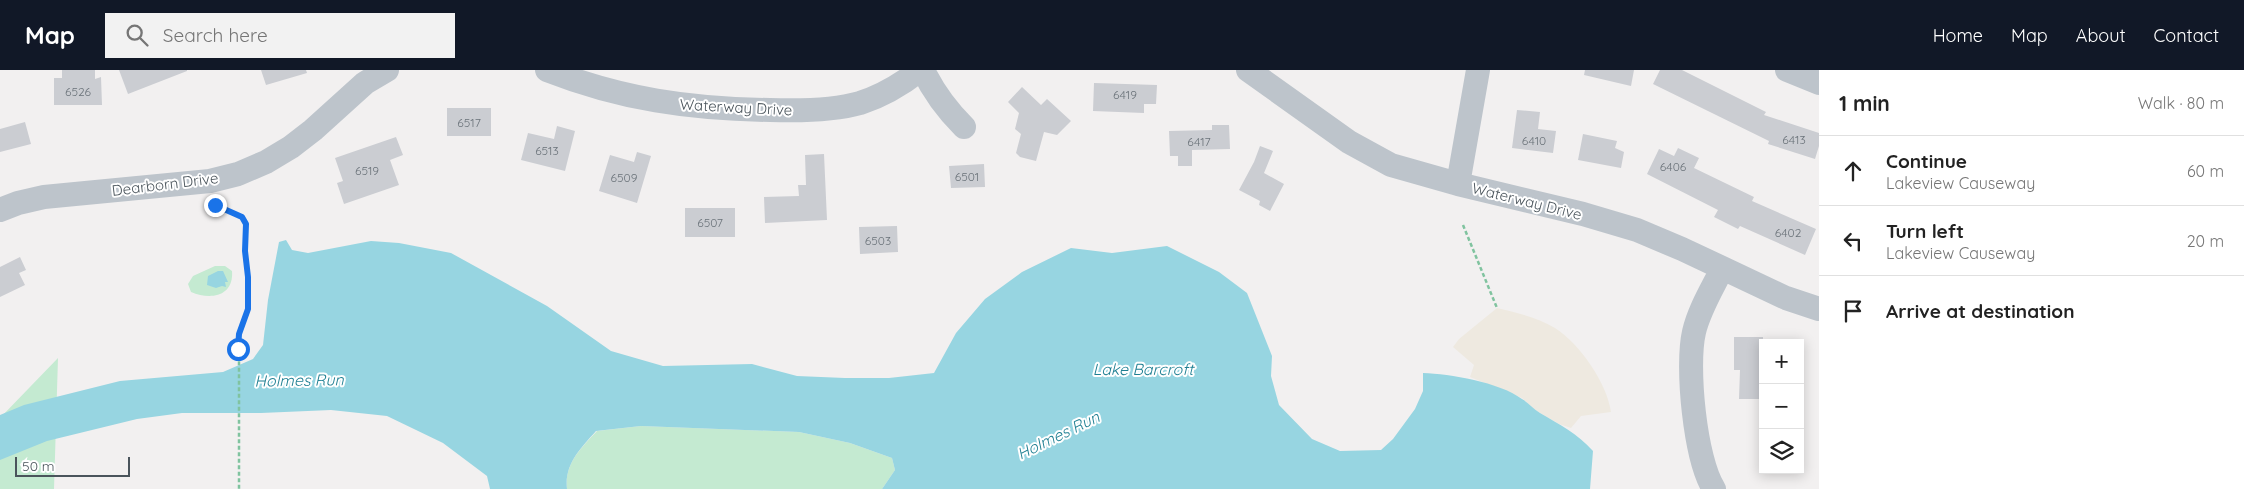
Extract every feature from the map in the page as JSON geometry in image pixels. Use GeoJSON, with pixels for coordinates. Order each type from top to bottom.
{"type":"FeatureCollection","features":[{"type":"Feature","properties":{"kind":"street","name":"Waterway Drive"},"geometry":{"type":"LineString","coordinates":[[547,70],[585,85],[667,104],[727,110],[795,111],[859,103],[896,87],[922,70]]}},
{"type":"Feature","properties":{"kind":"street"},"geometry":{"type":"LineString","coordinates":[[922,70],[933,92],[945,109],[964,127]]}},
{"type":"Feature","properties":{"kind":"street","name":"Waterway Drive"},"geometry":{"type":"LineString","coordinates":[[1248,70],[1348,142],[1378,159],[1419,174],[1583,214],[1637,230],[1682,248],[1722,269],[1786,298],[1819,310]]}},
{"type":"Feature","properties":{"kind":"street"},"geometry":{"type":"LineString","coordinates":[[1458,184],[1478,70]]}},
{"type":"Feature","properties":{"kind":"street"},"geometry":{"type":"LineString","coordinates":[[1788,70],[1819,83]]}},
{"type":"Feature","properties":{"kind":"street","name":"Dearborn Drive"},"geometry":{"type":"LineString","coordinates":[[0,210],[18,203],[44,197],[210,181],[238,174],[266,162],[291,147],[319,125],[365,83],[384,71]]}},
{"type":"Feature","properties":{"kind":"street"},"geometry":{"type":"LineString","coordinates":[[1714,489],[1701,461],[1692,351],[1694,332],[1700,313],[1722,269]]}},
{"type":"Feature","properties":{"kind":"path"},"geometry":{"type":"LineString","coordinates":[[210,181],[215,205],[242,217],[246,224],[245,251],[248,277],[248,309],[239,334],[238,349],[239,489]]}},
{"type":"Feature","properties":{"kind":"path"},"geometry":{"type":"LineString","coordinates":[[1463,224],[1497,308]]}},
{"type":"Feature","properties":{"kind":"green space"},"geometry":{"type":"Polygon","coordinates":[[[215,266],[225,266],[232,271],[232,280],[225,291],[213,296],[191,292],[188,284],[193,276],[215,266]]]}},
{"type":"Feature","properties":{"kind":"green space"},"geometry":{"type":"Polygon","coordinates":[[[58,358],[54,489],[0,489],[0,418],[58,358]]]}},
{"type":"Feature","properties":{"kind":"green space"},"geometry":{"type":"Polygon","coordinates":[[[641,426],[799,432],[850,443],[892,458],[895,470],[882,489],[567,489],[568,472],[571,464],[580,450],[597,431],[641,426]]]}},
{"type":"Feature","properties":{"kind":"sand"},"geometry":{"type":"Polygon","coordinates":[[[1497,308],[1541,321],[1555,328],[1574,344],[1598,377],[1611,412],[1581,416],[1571,428],[1559,424],[1535,410],[1522,398],[1470,377],[1474,365],[1453,347],[1459,339],[1497,308]]]}},
{"type":"Feature","properties":{"kind":"water","name":"Lake Barcroft"},"geometry":{"type":"Polygon","coordinates":[[[286,240],[292,250],[308,253],[371,241],[399,243],[451,253],[547,306],[611,351],[663,366],[752,364],[797,376],[845,378],[889,378],[934,373],[956,333],[985,299],[1022,272],[1071,248],[1112,253],[1167,246],[1219,272],[1247,293],[1272,356],[1271,376],[1279,405],[1312,439],[1340,451],[1381,450],[1393,439],[1415,409],[1423,391],[1423,373],[1460,377],[1501,388],[1512,393],[1581,439],[1593,451],[1590,489],[882,489],[895,470],[892,458],[850,443],[799,432],[641,426],[596,431],[579,450],[571,464],[568,472],[567,489],[490,489],[487,476],[443,443],[387,416],[331,410],[261,413],[182,413],[137,419],[47,441],[0,460],[0,415],[24,405],[120,381],[223,372],[253,359],[263,345],[268,300],[279,242],[286,240]]]}},
{"type":"Feature","properties":{"kind":"water"},"geometry":{"type":"Polygon","coordinates":[[[218,271],[223,271],[228,282],[225,282],[226,287],[216,288],[207,285],[208,276],[218,271]]]}},
{"type":"Feature","properties":{"kind":"building"},"geometry":{"type":"Polygon","coordinates":[[[62,70],[95,70],[95,79],[101,77],[102,105],[54,105],[54,78],[62,78],[62,70]]]}},
{"type":"Feature","properties":{"kind":"building"},"geometry":{"type":"Polygon","coordinates":[[[119,70],[187,70],[187,71],[128,94],[119,70]]]}},
{"type":"Feature","properties":{"kind":"building"},"geometry":{"type":"Polygon","coordinates":[[[261,70],[306,70],[307,73],[266,85],[261,70]]]}},
{"type":"Feature","properties":{"kind":"building"},"geometry":{"type":"Polygon","coordinates":[[[1585,70],[1634,70],[1631,86],[1584,75],[1585,70]]]}},
{"type":"Feature","properties":{"kind":"building"},"geometry":{"type":"Polygon","coordinates":[[[1660,70],[1682,70],[1766,112],[1764,115],[1819,133],[1819,146],[1815,159],[1768,144],[1769,141],[1653,84],[1660,70]]]}},
{"type":"Feature","properties":{"kind":"building"},"geometry":{"type":"Polygon","coordinates":[[[1094,83],[1157,85],[1156,104],[1144,104],[1144,113],[1093,111],[1094,83]]]}},
{"type":"Feature","properties":{"kind":"building"},"geometry":{"type":"Polygon","coordinates":[[[1022,87],[1041,105],[1047,99],[1071,121],[1057,135],[1044,132],[1036,161],[1020,157],[1016,153],[1021,134],[1015,129],[1019,113],[1008,102],[1022,87]]]}},
{"type":"Feature","properties":{"kind":"building"},"geometry":{"type":"Polygon","coordinates":[[[447,108],[491,108],[491,136],[447,136],[447,108]]]}},
{"type":"Feature","properties":{"kind":"building"},"geometry":{"type":"Polygon","coordinates":[[[1517,110],[1540,112],[1538,129],[1556,131],[1553,153],[1512,148],[1517,110]]]}},
{"type":"Feature","properties":{"kind":"building"},"geometry":{"type":"Polygon","coordinates":[[[25,122],[31,144],[0,152],[0,129],[25,122]]]}},
{"type":"Feature","properties":{"kind":"building"},"geometry":{"type":"Polygon","coordinates":[[[1212,125],[1229,125],[1230,149],[1192,150],[1192,166],[1178,166],[1178,156],[1170,156],[1169,131],[1212,130],[1212,125]]]}},
{"type":"Feature","properties":{"kind":"building"},"geometry":{"type":"Polygon","coordinates":[[[557,126],[575,131],[565,171],[521,160],[528,133],[554,139],[557,126]]]}},
{"type":"Feature","properties":{"kind":"building"},"geometry":{"type":"Polygon","coordinates":[[[1583,134],[1617,141],[1615,148],[1624,152],[1621,168],[1578,160],[1583,134]]]}},
{"type":"Feature","properties":{"kind":"building"},"geometry":{"type":"Polygon","coordinates":[[[396,137],[403,155],[390,160],[399,185],[344,204],[337,183],[343,181],[335,158],[396,137]]]}},
{"type":"Feature","properties":{"kind":"building"},"geometry":{"type":"Polygon","coordinates":[[[1260,146],[1273,151],[1264,173],[1284,184],[1270,211],[1259,205],[1260,201],[1239,190],[1260,146]]]}},
{"type":"Feature","properties":{"kind":"building"},"geometry":{"type":"Polygon","coordinates":[[[1678,148],[1699,158],[1694,168],[1754,197],[1752,201],[1816,229],[1805,255],[1740,226],[1738,229],[1714,217],[1718,210],[1647,174],[1659,149],[1674,156],[1678,148]]]}},
{"type":"Feature","properties":{"kind":"building"},"geometry":{"type":"Polygon","coordinates":[[[637,152],[651,156],[637,203],[599,191],[610,155],[634,162],[637,152]]]}},
{"type":"Feature","properties":{"kind":"building"},"geometry":{"type":"Polygon","coordinates":[[[824,154],[827,220],[765,223],[764,197],[799,196],[798,185],[806,185],[805,155],[824,154]]]}},
{"type":"Feature","properties":{"kind":"building"},"geometry":{"type":"Polygon","coordinates":[[[984,164],[985,187],[951,188],[949,166],[984,164]]]}},
{"type":"Feature","properties":{"kind":"building"},"geometry":{"type":"Polygon","coordinates":[[[685,208],[735,208],[735,237],[685,237],[685,208]]]}},
{"type":"Feature","properties":{"kind":"building"},"geometry":{"type":"Polygon","coordinates":[[[897,226],[898,252],[860,254],[859,227],[897,226]]]}},
{"type":"Feature","properties":{"kind":"building"},"geometry":{"type":"Polygon","coordinates":[[[20,257],[26,270],[19,273],[25,285],[0,297],[0,267],[20,257]]]}},
{"type":"Feature","properties":{"kind":"building"},"geometry":{"type":"Polygon","coordinates":[[[1734,337],[1763,337],[1763,339],[1759,339],[1759,399],[1739,399],[1740,370],[1734,370],[1734,337]]]}},
{"type":"Feature","properties":{"kind":"route"},"geometry":{"type":"LineString","coordinates":[[215,205],[242,217],[246,224],[245,251],[248,277],[248,309],[239,334],[238,349]]}},
{"type":"Feature","properties":{"kind":"water label","name":"Holmes Run"},"geometry":{"type":"Point","coordinates":[299,380]}},
{"type":"Feature","properties":{"kind":"water label","name":"Holmes Run"},"geometry":{"type":"Point","coordinates":[1058,435]}}]}
